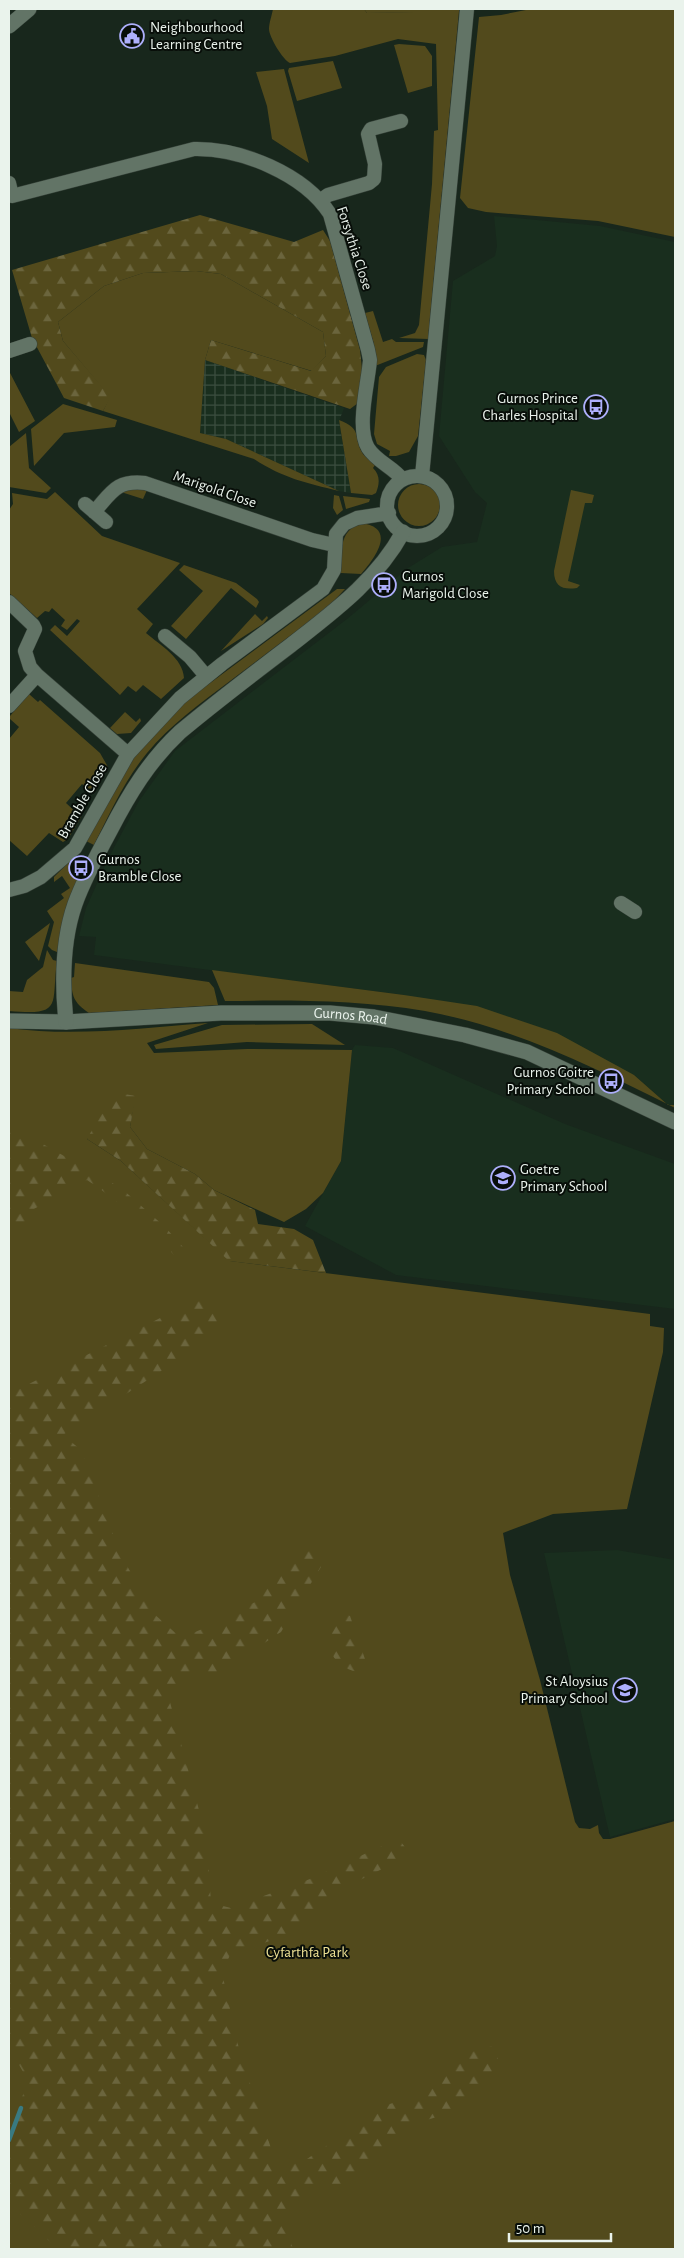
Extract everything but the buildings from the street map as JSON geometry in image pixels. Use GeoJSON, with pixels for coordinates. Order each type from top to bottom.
{"type":"FeatureCollection","features":[{"type":"Feature","properties":{"kind":"street"},"geometry":{"type":"LineString","coordinates":[[9,26],[29,9]]}},
{"type":"Feature","properties":{"kind":"street"},"geometry":{"type":"LineString","coordinates":[[422,476],[467,9]]}},
{"type":"Feature","properties":{"kind":"street"},"geometry":{"type":"LineString","coordinates":[[321,200],[328,195],[369,183],[374,179],[375,164],[368,134],[371,129],[401,121]]}},
{"type":"Feature","properties":{"kind":"street","name":"Forsythia Close"},"geometry":{"type":"LineString","coordinates":[[9,183],[12,196],[194,149],[205,149],[255,159],[271,165],[321,200],[330,214],[370,360],[363,436],[368,448],[378,459],[396,470],[402,479]]}},
{"type":"Feature","properties":{"kind":"street"},"geometry":{"type":"LineString","coordinates":[[9,351],[30,344]]}},
{"type":"Feature","properties":{"kind":"street"},"geometry":{"type":"LineString","coordinates":[[422,476],[438,484],[444,491],[447,500],[445,518],[434,531],[426,535],[417,536],[403,532],[392,523],[387,504],[389,494],[402,479],[422,476]]}},
{"type":"Feature","properties":{"kind":"street","name":"Marigold Close"},"geometry":{"type":"LineString","coordinates":[[106,522],[90,508],[117,486],[129,481],[145,482],[312,540],[334,545]]}},
{"type":"Feature","properties":{"kind":"street"},"geometry":{"type":"LineString","coordinates":[[334,545],[336,534],[344,524],[357,518],[389,513]]}},
{"type":"Feature","properties":{"kind":"street"},"geometry":{"type":"LineString","coordinates":[[66,1022],[64,959],[75,905],[95,859],[136,782],[159,751],[180,732],[332,613],[362,586],[388,558],[403,532]]}},
{"type":"Feature","properties":{"kind":"street","name":"Bramble Close"},"geometry":{"type":"LineString","coordinates":[[9,890],[24,886],[41,877],[75,848],[128,754],[158,720],[206,676],[317,596],[334,570],[334,545]]}},
{"type":"Feature","properties":{"kind":"street"},"geometry":{"type":"LineString","coordinates":[[9,602],[34,629],[24,651],[30,667],[128,754]]}},
{"type":"Feature","properties":{"kind":"street"},"geometry":{"type":"LineString","coordinates":[[165,636],[190,657],[206,676]]}},
{"type":"Feature","properties":{"kind":"street"},"geometry":{"type":"LineString","coordinates":[[9,706],[37,675]]}},
{"type":"Feature","properties":{"kind":"street"},"geometry":{"type":"LineString","coordinates":[[621,903],[635,912]]}},
{"type":"Feature","properties":{"kind":"street","name":"Gurnos Road"},"geometry":{"type":"LineString","coordinates":[[9,1021],[66,1022],[222,1013],[330,1013],[374,1017],[465,1035],[527,1052],[675,1122]]}},
{"type":"Feature","properties":{"kind":"shaded area"},"geometry":{"type":"Polygon","coordinates":[[[494,216],[600,226],[675,242],[675,1105],[668,1105],[634,1075],[404,995],[94,955],[96,937],[79,936],[86,908],[109,857],[139,801],[175,751],[347,619],[408,568],[442,547],[477,542],[487,503],[475,492],[439,436],[453,281],[495,256],[497,246],[494,216]]]}},
{"type":"Feature","properties":{"kind":"shaded area"},"geometry":{"type":"Polygon","coordinates":[[[205,360],[344,408],[339,421],[351,493],[339,491],[226,439],[200,433],[205,360]]]}},
{"type":"Feature","properties":{"kind":"shaded area","name":"Goetre Primary School"},"geometry":{"type":"Polygon","coordinates":[[[355,1045],[393,1048],[565,1124],[675,1164],[675,1309],[396,1275],[305,1226],[341,1161],[352,1050],[355,1045]]]}},
{"type":"Feature","properties":{"kind":"shaded area","name":"St Aloysius Primary School"},"geometry":{"type":"Polygon","coordinates":[[[617,1550],[675,1560],[675,1819],[610,1837],[544,1553],[617,1550]]]}},
{"type":"Feature","properties":{"kind":"green space"},"geometry":{"type":"Polygon","coordinates":[[[273,9],[364,9],[367,13],[459,11],[428,339],[399,338],[415,333],[419,325],[432,184],[434,131],[438,130],[436,44],[398,39],[335,56],[290,63],[280,53],[270,33],[269,24],[273,9]]]}},
{"type":"Feature","properties":{"kind":"green space"},"geometry":{"type":"Polygon","coordinates":[[[364,9],[459,9],[459,11],[367,13],[364,9]]]}},
{"type":"Feature","properties":{"kind":"green space"},"geometry":{"type":"Polygon","coordinates":[[[531,9],[675,9],[675,237],[598,221],[486,212],[468,208],[460,198],[479,17],[531,9]]]}},
{"type":"Feature","properties":{"kind":"green space"},"geometry":{"type":"Polygon","coordinates":[[[394,45],[425,46],[432,56],[432,86],[408,93],[394,45]]]}},
{"type":"Feature","properties":{"kind":"green space"},"geometry":{"type":"Polygon","coordinates":[[[333,61],[342,88],[297,101],[288,71],[289,68],[333,61]]]}},
{"type":"Feature","properties":{"kind":"green space"},"geometry":{"type":"Polygon","coordinates":[[[284,69],[309,163],[272,139],[267,106],[256,72],[284,69]]]}},
{"type":"Feature","properties":{"kind":"green space"},"geometry":{"type":"Polygon","coordinates":[[[200,215],[294,242],[323,230],[330,241],[360,350],[362,369],[358,403],[350,409],[205,360],[211,340],[311,371],[326,356],[323,332],[221,274],[196,271],[143,273],[104,286],[58,322],[63,341],[111,397],[103,411],[64,398],[32,338],[12,270],[200,215]]]}},
{"type":"Feature","properties":{"kind":"green space"},"geometry":{"type":"Polygon","coordinates":[[[196,271],[221,274],[323,332],[326,356],[312,371],[211,340],[205,360],[200,433],[226,439],[339,491],[285,475],[254,459],[103,411],[110,397],[63,341],[58,322],[104,286],[143,273],[196,271]]]}},
{"type":"Feature","properties":{"kind":"green space"},"geometry":{"type":"Polygon","coordinates":[[[373,311],[383,342],[392,339],[396,342],[424,342],[423,347],[375,366],[374,344],[365,313],[373,311]]]}},
{"type":"Feature","properties":{"kind":"green space"},"geometry":{"type":"Polygon","coordinates":[[[417,354],[424,355],[426,360],[418,436],[409,452],[389,456],[390,451],[377,444],[374,434],[379,377],[386,367],[417,354]]]}},
{"type":"Feature","properties":{"kind":"green space"},"geometry":{"type":"Polygon","coordinates":[[[9,371],[35,421],[19,432],[9,412],[9,371]]]}},
{"type":"Feature","properties":{"kind":"green space"},"geometry":{"type":"Polygon","coordinates":[[[63,404],[117,420],[115,427],[64,433],[34,466],[31,429],[63,404]]]}},
{"type":"Feature","properties":{"kind":"green space"},"geometry":{"type":"Polygon","coordinates":[[[339,420],[355,430],[363,454],[375,465],[373,468],[377,473],[379,483],[376,493],[372,495],[351,493],[339,420]]]}},
{"type":"Feature","properties":{"kind":"green space"},"geometry":{"type":"Polygon","coordinates":[[[26,433],[29,468],[51,488],[46,493],[9,487],[9,447],[26,433]]]}},
{"type":"Feature","properties":{"kind":"green space"},"geometry":{"type":"Polygon","coordinates":[[[419,484],[434,490],[440,505],[434,520],[419,526],[404,520],[398,505],[404,490],[419,484]]]}},
{"type":"Feature","properties":{"kind":"green space"},"geometry":{"type":"Polygon","coordinates":[[[135,487],[147,490],[143,499],[121,492],[135,487]]]}},
{"type":"Feature","properties":{"kind":"green space"},"geometry":{"type":"Polygon","coordinates":[[[571,490],[594,495],[592,503],[585,503],[568,581],[580,585],[577,588],[564,588],[556,581],[554,571],[571,490]]]}},
{"type":"Feature","properties":{"kind":"green space"},"geometry":{"type":"Polygon","coordinates":[[[55,492],[102,536],[180,563],[137,609],[153,624],[146,633],[170,652],[183,671],[184,678],[161,699],[143,685],[136,692],[128,686],[120,695],[50,630],[55,625],[67,636],[80,621],[77,619],[67,630],[61,626],[65,620],[52,608],[49,612],[45,611],[37,618],[9,593],[9,510],[13,504],[12,493],[47,499],[55,492]]]}},
{"type":"Feature","properties":{"kind":"green space"},"geometry":{"type":"Polygon","coordinates":[[[334,495],[339,496],[343,510],[337,515],[333,508],[334,495]]]}},
{"type":"Feature","properties":{"kind":"green space"},"geometry":{"type":"Polygon","coordinates":[[[343,496],[370,499],[369,502],[346,509],[343,496]]]}},
{"type":"Feature","properties":{"kind":"green space"},"geometry":{"type":"Polygon","coordinates":[[[360,523],[372,526],[378,530],[381,537],[377,552],[361,574],[341,573],[342,550],[345,537],[353,527],[360,523]]]}},
{"type":"Feature","properties":{"kind":"green space"},"geometry":{"type":"Polygon","coordinates":[[[184,565],[236,583],[257,599],[259,602],[256,608],[231,588],[186,639],[171,626],[203,591],[179,570],[184,565]]]}},
{"type":"Feature","properties":{"kind":"green space"},"geometry":{"type":"Polygon","coordinates":[[[337,589],[345,589],[330,605],[197,706],[156,743],[131,775],[94,845],[86,841],[121,775],[139,750],[162,724],[190,698],[337,589]]]}},
{"type":"Feature","properties":{"kind":"green space"},"geometry":{"type":"Polygon","coordinates":[[[255,614],[262,621],[267,616],[268,618],[263,624],[221,651],[255,614]]]}},
{"type":"Feature","properties":{"kind":"green space"},"geometry":{"type":"Polygon","coordinates":[[[29,694],[38,702],[40,700],[100,753],[108,767],[96,787],[88,789],[82,784],[66,803],[81,817],[68,839],[63,842],[49,833],[27,856],[9,840],[9,739],[19,727],[10,719],[10,716],[29,694]]]}},
{"type":"Feature","properties":{"kind":"green space"},"geometry":{"type":"Polygon","coordinates":[[[125,712],[136,722],[140,718],[141,721],[131,733],[117,734],[110,728],[125,712]]]}},
{"type":"Feature","properties":{"kind":"green space"},"geometry":{"type":"Polygon","coordinates":[[[74,857],[84,864],[67,905],[57,952],[48,946],[54,922],[47,911],[64,898],[61,894],[70,888],[62,876],[54,882],[54,877],[74,857]]]}},
{"type":"Feature","properties":{"kind":"green space"},"geometry":{"type":"Polygon","coordinates":[[[50,923],[39,961],[25,942],[50,923]]]}},
{"type":"Feature","properties":{"kind":"green space"},"geometry":{"type":"Polygon","coordinates":[[[47,950],[53,960],[57,961],[54,997],[51,1004],[47,1009],[39,1011],[9,1011],[9,991],[23,992],[27,980],[43,967],[47,950]]]}},
{"type":"Feature","properties":{"kind":"green space"},"geometry":{"type":"Polygon","coordinates":[[[75,963],[209,982],[214,988],[218,1005],[89,1013],[74,998],[71,978],[74,977],[75,963]]]}},
{"type":"Feature","properties":{"kind":"green space"},"geometry":{"type":"Polygon","coordinates":[[[212,970],[477,1006],[557,1033],[634,1075],[667,1104],[553,1050],[490,1027],[458,1018],[400,1007],[350,1003],[225,1001],[212,970]]]}},
{"type":"Feature","properties":{"kind":"green space","name":"Cyfarthfa Park"},"geometry":{"type":"Polygon","coordinates":[[[208,1023],[147,1043],[154,1053],[247,1049],[352,1050],[341,1161],[323,1193],[306,1209],[284,1222],[214,1190],[195,1174],[147,1149],[130,1127],[135,1096],[87,1139],[121,1161],[230,1261],[650,1314],[650,1326],[664,1328],[663,1352],[627,1509],[553,1514],[503,1533],[510,1575],[540,1680],[575,1822],[579,1828],[590,1829],[598,1825],[599,1833],[603,1839],[610,1839],[675,1821],[675,2249],[9,2249],[9,1028],[34,1031],[83,1032],[208,1023]]]}},
{"type":"Feature","properties":{"kind":"green space"},"geometry":{"type":"Polygon","coordinates":[[[312,1024],[345,1045],[247,1042],[156,1049],[154,1045],[222,1025],[312,1024]]]}},
{"type":"Feature","properties":{"kind":"green space"},"geometry":{"type":"Polygon","coordinates":[[[124,1094],[136,1096],[130,1127],[147,1149],[195,1174],[214,1190],[255,1210],[258,1224],[294,1229],[313,1240],[326,1273],[229,1261],[121,1161],[87,1139],[106,1105],[124,1094]]]}},
{"type":"Feature","properties":{"kind":"green space"},"geometry":{"type":"Polygon","coordinates":[[[9,1125],[121,1188],[165,1227],[193,1258],[175,1256],[133,1215],[87,1180],[32,1210],[23,1228],[9,1228],[9,1125]]]}},
{"type":"Feature","properties":{"kind":"green space"},"geometry":{"type":"Polygon","coordinates":[[[202,1297],[218,1309],[225,1319],[212,1338],[63,1435],[81,1450],[120,1553],[153,1613],[181,1638],[255,1602],[294,1557],[308,1545],[318,1548],[321,1567],[281,1632],[214,1676],[192,1676],[167,1691],[207,1840],[211,1903],[231,1908],[310,1879],[393,1841],[401,1842],[408,1851],[400,1860],[338,1891],[317,1919],[289,1934],[230,1955],[222,1973],[239,2049],[276,2164],[304,2161],[387,2105],[427,2091],[471,2051],[493,2046],[502,2070],[463,2109],[407,2126],[348,2183],[319,2187],[292,2210],[282,2212],[293,2249],[56,2249],[43,2234],[9,2204],[9,2125],[29,2082],[11,2051],[9,2051],[9,1394],[202,1297]]]}},
{"type":"Feature","properties":{"kind":"green space"},"geometry":{"type":"Polygon","coordinates":[[[340,1612],[350,1616],[366,1662],[362,1673],[352,1670],[337,1661],[329,1647],[327,1620],[340,1612]]]}},
{"type":"Feature","properties":{"kind":"waterway"},"geometry":{"type":"LineString","coordinates":[[9,2140],[21,2108]]}},
{"type":"Feature","properties":{"kind":"place","name":"Neighbourhood Learning Centre"},"geometry":{"type":"Point","coordinates":[132,36]}},
{"type":"Feature","properties":{"kind":"place","name":"Gurnos Prince Charles Hospital"},"geometry":{"type":"Point","coordinates":[596,407]}},
{"type":"Feature","properties":{"kind":"place","name":"Gurnos Marigold Close"},"geometry":{"type":"Point","coordinates":[384,585]}},
{"type":"Feature","properties":{"kind":"place","name":"Gurnos Bramble Close"},"geometry":{"type":"Point","coordinates":[81,868]}},
{"type":"Feature","properties":{"kind":"place","name":"Gurnos Goitre Primary School"},"geometry":{"type":"Point","coordinates":[611,1081]}},
{"type":"Feature","properties":{"kind":"place","name":"Goetre Primary School"},"geometry":{"type":"Point","coordinates":[503,1178]}},
{"type":"Feature","properties":{"kind":"place","name":"St Aloysius Primary School"},"geometry":{"type":"Point","coordinates":[625,1690]}}]}
